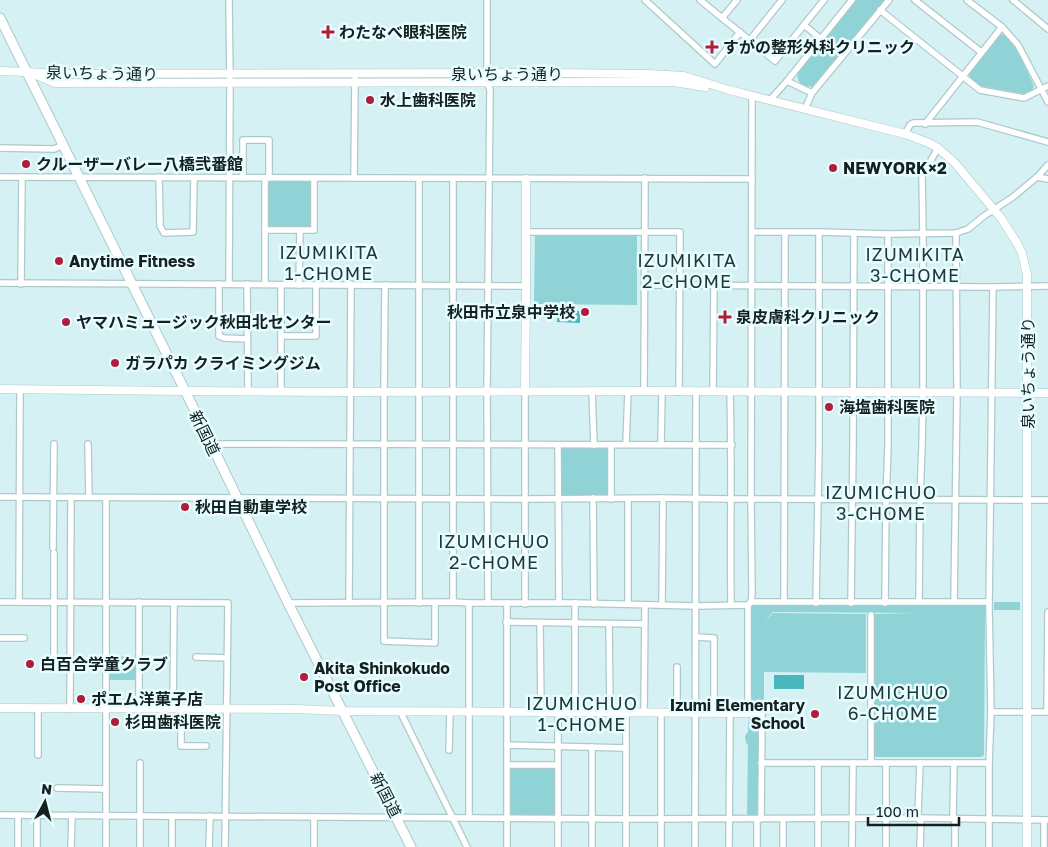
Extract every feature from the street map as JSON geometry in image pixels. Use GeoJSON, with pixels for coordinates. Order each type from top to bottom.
{"type":"FeatureCollection","features":[{"type":"Feature","properties":{"kind":"main road","name":"新国道"},"geometry":{"type":"LineString","coordinates":[[0,18],[288,603],[412,847]]}},
{"type":"Feature","properties":{"kind":"street"},"geometry":{"type":"LineString","coordinates":[[229,0],[229,284]]}},
{"type":"Feature","properties":{"kind":"street"},"geometry":{"type":"LineString","coordinates":[[487,0],[487,78],[490,90],[487,392],[488,603]]}},
{"type":"Feature","properties":{"kind":"street"},"geometry":{"type":"LineString","coordinates":[[645,0],[715,64],[740,32]]}},
{"type":"Feature","properties":{"kind":"street"},"geometry":{"type":"LineString","coordinates":[[700,0],[776,61],[824,0]]}},
{"type":"Feature","properties":{"kind":"street"},"geometry":{"type":"LineString","coordinates":[[722,18],[737,0]]}},
{"type":"Feature","properties":{"kind":"street"},"geometry":{"type":"LineString","coordinates":[[750,40],[782,0]]}},
{"type":"Feature","properties":{"kind":"street"},"geometry":{"type":"LineString","coordinates":[[770,100],[852,0]]}},
{"type":"Feature","properties":{"kind":"street"},"geometry":{"type":"LineString","coordinates":[[805,109],[812,93],[888,0]]}},
{"type":"Feature","properties":{"kind":"street"},"geometry":{"type":"LineString","coordinates":[[915,0],[981,52]]}},
{"type":"Feature","properties":{"kind":"street"},"geometry":{"type":"LineString","coordinates":[[967,0],[1002,27],[1018,44],[1048,102]]}},
{"type":"Feature","properties":{"kind":"street"},"geometry":{"type":"LineString","coordinates":[[1013,0],[1021,3],[1048,29]]}},
{"type":"Feature","properties":{"kind":"street"},"geometry":{"type":"LineString","coordinates":[[880,10],[980,90],[1024,98],[1048,86]]}},
{"type":"Feature","properties":{"kind":"street"},"geometry":{"type":"LineString","coordinates":[[804,25],[821,39]]}},
{"type":"Feature","properties":{"kind":"street"},"geometry":{"type":"LineString","coordinates":[[925,124],[1002,27]]}},
{"type":"Feature","properties":{"kind":"street","name":"泉いちょう通り"},"geometry":{"type":"LineString","coordinates":[[0,71],[27,72],[55,83],[230,78],[487,78],[674,82],[729,90],[770,100],[905,134],[919,138],[938,148],[954,162],[994,210],[1022,252],[1028,275],[1027,847]]}},
{"type":"Feature","properties":{"kind":"street"},"geometry":{"type":"LineString","coordinates":[[354,178],[355,78]]}},
{"type":"Feature","properties":{"kind":"street"},"geometry":{"type":"LineString","coordinates":[[787,81],[812,93]]}},
{"type":"Feature","properties":{"kind":"street"},"geometry":{"type":"LineString","coordinates":[[748,713],[751,499],[752,96]]}},
{"type":"Feature","properties":{"kind":"street"},"geometry":{"type":"LineString","coordinates":[[905,134],[913,123],[977,122],[1048,142]]}},
{"type":"Feature","properties":{"kind":"street"},"geometry":{"type":"LineString","coordinates":[[243,178],[243,140],[270,140],[265,230],[265,284]]}},
{"type":"Feature","properties":{"kind":"street"},"geometry":{"type":"LineString","coordinates":[[0,148],[54,149],[63,145]]}},
{"type":"Feature","properties":{"kind":"street"},"geometry":{"type":"LineString","coordinates":[[919,602],[923,394],[922,176],[938,148]]}},
{"type":"Feature","properties":{"kind":"street"},"geometry":{"type":"LineString","coordinates":[[752,232],[956,233],[968,229],[1014,197],[1048,165]]}},
{"type":"Feature","properties":{"kind":"street"},"geometry":{"type":"LineString","coordinates":[[0,177],[752,179]]}},
{"type":"Feature","properties":{"kind":"street"},"geometry":{"type":"LineString","coordinates":[[21,284],[22,177]]}},
{"type":"Feature","properties":{"kind":"street"},"geometry":{"type":"LineString","coordinates":[[159,177],[160,226],[164,232],[193,232],[194,178]]}},
{"type":"Feature","properties":{"kind":"street"},"geometry":{"type":"LineString","coordinates":[[1037,177],[1048,179]]}},
{"type":"Feature","properties":{"kind":"street"},"geometry":{"type":"LineString","coordinates":[[265,230],[314,230],[314,178]]}},
{"type":"Feature","properties":{"kind":"street"},"geometry":{"type":"LineString","coordinates":[[644,392],[645,178]]}},
{"type":"Feature","properties":{"kind":"street"},"geometry":{"type":"LineString","coordinates":[[419,179],[419,603]]}},
{"type":"Feature","properties":{"kind":"street"},"geometry":{"type":"LineString","coordinates":[[453,179],[453,602]]}},
{"type":"Feature","properties":{"kind":"street"},"geometry":{"type":"LineString","coordinates":[[525,604],[526,179]]}},
{"type":"Feature","properties":{"kind":"street"},"geometry":{"type":"LineString","coordinates":[[299,285],[300,230]]}},
{"type":"Feature","properties":{"kind":"street"},"geometry":{"type":"LineString","coordinates":[[526,232],[680,232],[679,392]]}},
{"type":"Feature","properties":{"kind":"street"},"geometry":{"type":"LineString","coordinates":[[784,602],[785,232]]}},
{"type":"Feature","properties":{"kind":"street"},"geometry":{"type":"LineString","coordinates":[[816,603],[819,446],[819,232]]}},
{"type":"Feature","properties":{"kind":"street"},"geometry":{"type":"LineString","coordinates":[[851,603],[854,233]]}},
{"type":"Feature","properties":{"kind":"street"},"geometry":{"type":"LineString","coordinates":[[954,602],[957,393],[956,233]]}},
{"type":"Feature","properties":{"kind":"street"},"geometry":{"type":"LineString","coordinates":[[885,603],[888,446],[888,234]]}},
{"type":"Feature","properties":{"kind":"street"},"geometry":{"type":"LineString","coordinates":[[0,283],[526,286]]}},
{"type":"Feature","properties":{"kind":"street"},"geometry":{"type":"LineString","coordinates":[[219,284],[219,336],[247,339]]}},
{"type":"Feature","properties":{"kind":"street"},"geometry":{"type":"LineString","coordinates":[[247,284],[248,392]]}},
{"type":"Feature","properties":{"kind":"street"},"geometry":{"type":"LineString","coordinates":[[349,602],[351,284]]}},
{"type":"Feature","properties":{"kind":"street"},"geometry":{"type":"LineString","coordinates":[[281,285],[281,392]]}},
{"type":"Feature","properties":{"kind":"street"},"geometry":{"type":"LineString","coordinates":[[282,336],[316,336],[316,285]]}},
{"type":"Feature","properties":{"kind":"street"},"geometry":{"type":"LineString","coordinates":[[385,285],[384,641],[435,643],[435,603]]}},
{"type":"Feature","properties":{"kind":"street"},"geometry":{"type":"LineString","coordinates":[[645,285],[1048,286]]}},
{"type":"Feature","properties":{"kind":"street"},"geometry":{"type":"LineString","coordinates":[[713,392],[714,286]]}},
{"type":"Feature","properties":{"kind":"street"},"geometry":{"type":"LineString","coordinates":[[989,847],[993,287]]}},
{"type":"Feature","properties":{"kind":"street"},"geometry":{"type":"LineString","coordinates":[[0,389],[248,392],[1048,393]]}},
{"type":"Feature","properties":{"kind":"street"},"geometry":{"type":"LineString","coordinates":[[19,602],[20,389]]}},
{"type":"Feature","properties":{"kind":"street"},"geometry":{"type":"LineString","coordinates":[[592,391],[594,445]]}},
{"type":"Feature","properties":{"kind":"street"},"geometry":{"type":"LineString","coordinates":[[626,444],[628,392]]}},
{"type":"Feature","properties":{"kind":"street"},"geometry":{"type":"LineString","coordinates":[[661,444],[662,392]]}},
{"type":"Feature","properties":{"kind":"street"},"geometry":{"type":"LineString","coordinates":[[695,847],[696,392]]}},
{"type":"Feature","properties":{"kind":"street"},"geometry":{"type":"LineString","coordinates":[[730,392],[732,444],[730,499],[731,605]]}},
{"type":"Feature","properties":{"kind":"street"},"geometry":{"type":"LineString","coordinates":[[54,444],[54,656]]}},
{"type":"Feature","properties":{"kind":"street"},"geometry":{"type":"LineString","coordinates":[[88,444],[89,498]]}},
{"type":"Feature","properties":{"kind":"street"},"geometry":{"type":"LineString","coordinates":[[211,444],[732,444]]}},
{"type":"Feature","properties":{"kind":"street"},"geometry":{"type":"LineString","coordinates":[[558,445],[559,603]]}},
{"type":"Feature","properties":{"kind":"street"},"geometry":{"type":"LineString","coordinates":[[611,445],[611,499]]}},
{"type":"Feature","properties":{"kind":"street"},"geometry":{"type":"LineString","coordinates":[[0,497],[1048,500]]}},
{"type":"Feature","properties":{"kind":"street"},"geometry":{"type":"LineString","coordinates":[[70,709],[71,497]]}},
{"type":"Feature","properties":{"kind":"street"},"geometry":{"type":"LineString","coordinates":[[106,498],[106,847]]}},
{"type":"Feature","properties":{"kind":"street"},"geometry":{"type":"LineString","coordinates":[[593,498],[594,604]]}},
{"type":"Feature","properties":{"kind":"street"},"geometry":{"type":"LineString","coordinates":[[662,605],[663,498]]}},
{"type":"Feature","properties":{"kind":"street"},"geometry":{"type":"LineString","coordinates":[[628,499],[628,604]]}},
{"type":"Feature","properties":{"kind":"street"},"geometry":{"type":"LineString","coordinates":[[0,602],[228,603],[226,847]]}},
{"type":"Feature","properties":{"kind":"street"},"geometry":{"type":"LineString","coordinates":[[139,709],[140,602]]}},
{"type":"Feature","properties":{"kind":"street"},"geometry":{"type":"LineString","coordinates":[[174,602],[177,709],[181,746],[206,746]]}},
{"type":"Feature","properties":{"kind":"street"},"geometry":{"type":"LineString","coordinates":[[288,603],[453,602],[469,604],[575,603],[696,606],[784,602],[990,602]]}},
{"type":"Feature","properties":{"kind":"street"},"geometry":{"type":"LineString","coordinates":[[507,603],[507,847]]}},
{"type":"Feature","properties":{"kind":"street"},"geometry":{"type":"LineString","coordinates":[[575,603],[575,711]]}},
{"type":"Feature","properties":{"kind":"street"},"geometry":{"type":"LineString","coordinates":[[469,604],[469,818]]}},
{"type":"Feature","properties":{"kind":"street"},"geometry":{"type":"LineString","coordinates":[[644,712],[645,605]]}},
{"type":"Feature","properties":{"kind":"street"},"geometry":{"type":"LineString","coordinates":[[990,712],[1047,712],[1048,612]]}},
{"type":"Feature","properties":{"kind":"street"},"geometry":{"type":"LineString","coordinates":[[871,615],[871,763]]}},
{"type":"Feature","properties":{"kind":"street"},"geometry":{"type":"LineString","coordinates":[[506,622],[644,624]]}},
{"type":"Feature","properties":{"kind":"street"},"geometry":{"type":"LineString","coordinates":[[540,623],[541,712]]}},
{"type":"Feature","properties":{"kind":"street"},"geometry":{"type":"LineString","coordinates":[[609,624],[610,712]]}},
{"type":"Feature","properties":{"kind":"street"},"geometry":{"type":"LineString","coordinates":[[0,638],[24,638]]}},
{"type":"Feature","properties":{"kind":"street"},"geometry":{"type":"LineString","coordinates":[[696,638],[714,638],[714,712]]}},
{"type":"Feature","properties":{"kind":"street"},"geometry":{"type":"LineString","coordinates":[[196,657],[227,658]]}},
{"type":"Feature","properties":{"kind":"street"},"geometry":{"type":"LineString","coordinates":[[677,667],[677,712]]}},
{"type":"Feature","properties":{"kind":"street"},"geometry":{"type":"LineString","coordinates":[[0,708],[762,713],[757,847]]}},
{"type":"Feature","properties":{"kind":"street"},"geometry":{"type":"LineString","coordinates":[[38,708],[38,755]]}},
{"type":"Feature","properties":{"kind":"street"},"geometry":{"type":"LineString","coordinates":[[400,711],[467,847]]}},
{"type":"Feature","properties":{"kind":"street"},"geometry":{"type":"LineString","coordinates":[[449,750],[450,711]]}},
{"type":"Feature","properties":{"kind":"street"},"geometry":{"type":"LineString","coordinates":[[558,711],[558,847]]}},
{"type":"Feature","properties":{"kind":"street"},"geometry":{"type":"LineString","coordinates":[[626,712],[626,847]]}},
{"type":"Feature","properties":{"kind":"street"},"geometry":{"type":"LineString","coordinates":[[660,847],[661,712]]}},
{"type":"Feature","properties":{"kind":"street"},"geometry":{"type":"LineString","coordinates":[[729,847],[730,712]]}},
{"type":"Feature","properties":{"kind":"street"},"geometry":{"type":"LineString","coordinates":[[507,746],[626,748]]}},
{"type":"Feature","properties":{"kind":"street"},"geometry":{"type":"LineString","coordinates":[[592,747],[592,847]]}},
{"type":"Feature","properties":{"kind":"street"},"geometry":{"type":"LineString","coordinates":[[818,762],[818,847]]}},
{"type":"Feature","properties":{"kind":"street"},"geometry":{"type":"LineString","coordinates":[[140,763],[140,847]]}},
{"type":"Feature","properties":{"kind":"street"},"geometry":{"type":"LineString","coordinates":[[761,763],[989,763]]}},
{"type":"Feature","properties":{"kind":"street"},"geometry":{"type":"LineString","coordinates":[[852,847],[853,763]]}},
{"type":"Feature","properties":{"kind":"street"},"geometry":{"type":"LineString","coordinates":[[886,763],[886,847]]}},
{"type":"Feature","properties":{"kind":"street"},"geometry":{"type":"LineString","coordinates":[[920,763],[918,818],[920,822],[920,847]]}},
{"type":"Feature","properties":{"kind":"street"},"geometry":{"type":"LineString","coordinates":[[954,763],[955,847]]}},
{"type":"Feature","properties":{"kind":"street"},"geometry":{"type":"LineString","coordinates":[[507,765],[557,766]]}},
{"type":"Feature","properties":{"kind":"street"},"geometry":{"type":"LineString","coordinates":[[56,788],[106,788]]}},
{"type":"Feature","properties":{"kind":"street"},"geometry":{"type":"LineString","coordinates":[[0,815],[1046,820],[1044,847]]}},
{"type":"Feature","properties":{"kind":"street"},"geometry":{"type":"LineString","coordinates":[[72,815],[72,847]]}},
{"type":"Feature","properties":{"kind":"street"},"geometry":{"type":"LineString","coordinates":[[18,816],[18,847]]}},
{"type":"Feature","properties":{"kind":"street"},"geometry":{"type":"LineString","coordinates":[[37,847],[38,816]]}},
{"type":"Feature","properties":{"kind":"street"},"geometry":{"type":"LineString","coordinates":[[172,816],[172,847]]}},
{"type":"Feature","properties":{"kind":"street"},"geometry":{"type":"LineString","coordinates":[[209,847],[210,816]]}},
{"type":"Feature","properties":{"kind":"street"},"geometry":{"type":"LineString","coordinates":[[314,817],[314,847]]}},
{"type":"Feature","properties":{"kind":"street"},"geometry":{"type":"LineString","coordinates":[[783,847],[784,819]]}},
{"type":"Feature","properties":{"kind":"shaded area"},"geometry":{"type":"Polygon","coordinates":[[[854,0],[885,0],[817,84],[813,87],[804,86],[798,79],[799,69],[854,0]]]}},
{"type":"Feature","properties":{"kind":"shaded area"},"geometry":{"type":"Polygon","coordinates":[[[1004,34],[1015,45],[1034,86],[1032,91],[1025,94],[980,86],[970,78],[969,73],[999,35],[1004,34]]]}},
{"type":"Feature","properties":{"kind":"shaded area"},"geometry":{"type":"Polygon","coordinates":[[[310,181],[312,183],[312,227],[267,226],[267,182],[310,181]]]}},
{"type":"Feature","properties":{"kind":"shaded area"},"geometry":{"type":"Polygon","coordinates":[[[535,235],[637,236],[637,305],[534,304],[535,235]]]}},
{"type":"Feature","properties":{"kind":"shaded area"},"geometry":{"type":"Polygon","coordinates":[[[558,310],[580,311],[580,323],[557,322],[558,310]]]}},
{"type":"Feature","properties":{"kind":"shaded area"},"geometry":{"type":"Polygon","coordinates":[[[607,447],[609,449],[609,493],[607,496],[562,495],[560,493],[560,448],[607,447]]]}},
{"type":"Feature","properties":{"kind":"shaded area"},"geometry":{"type":"Polygon","coordinates":[[[994,602],[1020,602],[1020,610],[994,610],[994,602]]]}},
{"type":"Feature","properties":{"kind":"shaded area"},"geometry":{"type":"Polygon","coordinates":[[[751,604],[987,604],[988,613],[985,614],[984,755],[981,757],[876,757],[874,754],[874,614],[917,613],[773,612],[764,622],[773,613],[866,614],[866,673],[764,672],[762,812],[757,816],[747,816],[748,745],[745,736],[748,732],[749,711],[751,604]]]}},
{"type":"Feature","properties":{"kind":"shaded area"},"geometry":{"type":"Polygon","coordinates":[[[109,656],[137,657],[137,680],[109,680],[109,656]]]}},
{"type":"Feature","properties":{"kind":"shaded area"},"geometry":{"type":"Polygon","coordinates":[[[774,675],[804,675],[804,689],[774,689],[774,675]]]}},
{"type":"Feature","properties":{"kind":"shaded area"},"geometry":{"type":"Polygon","coordinates":[[[511,767],[556,769],[556,814],[511,815],[508,813],[509,769],[511,767]]]}},
{"type":"Feature","properties":{"kind":"place","name":"わたなべ眼科医院"},"geometry":{"type":"Point","coordinates":[328,32]}},
{"type":"Feature","properties":{"kind":"place","name":"すがの整形外科クリニック"},"geometry":{"type":"Point","coordinates":[712,47]}},
{"type":"Feature","properties":{"kind":"place","name":"水上歯科医院"},"geometry":{"type":"Point","coordinates":[370,100]}},
{"type":"Feature","properties":{"kind":"place","name":"クルーザーバレー八橋弐番館"},"geometry":{"type":"Point","coordinates":[26,164]}},
{"type":"Feature","properties":{"kind":"place","name":"NEWYORK×2"},"geometry":{"type":"Point","coordinates":[833,168]}},
{"type":"Feature","properties":{"kind":"place","name":"Anytime Fitness"},"geometry":{"type":"Point","coordinates":[59,261]}},
{"type":"Feature","properties":{"kind":"place","name":"秋田市立泉中学校"},"geometry":{"type":"Point","coordinates":[585,312]}},
{"type":"Feature","properties":{"kind":"place","name":"泉皮膚科クリニック"},"geometry":{"type":"Point","coordinates":[725,317]}},
{"type":"Feature","properties":{"kind":"place","name":"ヤマハミュージック秋田北センター"},"geometry":{"type":"Point","coordinates":[66,322]}},
{"type":"Feature","properties":{"kind":"place","name":"ガラパカ クライミングジム"},"geometry":{"type":"Point","coordinates":[115,363]}},
{"type":"Feature","properties":{"kind":"place","name":"海塩歯科医院"},"geometry":{"type":"Point","coordinates":[829,407]}},
{"type":"Feature","properties":{"kind":"place","name":"秋田自動車学校"},"geometry":{"type":"Point","coordinates":[185,507]}},
{"type":"Feature","properties":{"kind":"place","name":"白百合学童クラブ"},"geometry":{"type":"Point","coordinates":[30,664]}},
{"type":"Feature","properties":{"kind":"place","name":"Akita Shinkokudo Post Office"},"geometry":{"type":"Point","coordinates":[304,677]}},
{"type":"Feature","properties":{"kind":"place","name":"ポエム洋菓子店"},"geometry":{"type":"Point","coordinates":[81,699]}},
{"type":"Feature","properties":{"kind":"place","name":"Izumi Elementary School"},"geometry":{"type":"Point","coordinates":[815,714]}},
{"type":"Feature","properties":{"kind":"place","name":"杉田歯科医院"},"geometry":{"type":"Point","coordinates":[115,722]}},
{"type":"Feature","properties":{"kind":"district","name":"IZUMIKITA 1-CHOME"},"geometry":{"type":"Point","coordinates":[329,262]}},
{"type":"Feature","properties":{"kind":"district","name":"IZUMIKITA 3-CHOME"},"geometry":{"type":"Point","coordinates":[915,264]}},
{"type":"Feature","properties":{"kind":"district","name":"IZUMIKITA 2-CHOME"},"geometry":{"type":"Point","coordinates":[687,270]}},
{"type":"Feature","properties":{"kind":"district","name":"IZUMICHUO 3-CHOME"},"geometry":{"type":"Point","coordinates":[881,502]}},
{"type":"Feature","properties":{"kind":"district","name":"IZUMICHUO 2-CHOME"},"geometry":{"type":"Point","coordinates":[494,551]}},
{"type":"Feature","properties":{"kind":"district","name":"IZUMICHUO 6-CHOME"},"geometry":{"type":"Point","coordinates":[893,702]}},
{"type":"Feature","properties":{"kind":"district","name":"IZUMICHUO 1-CHOME"},"geometry":{"type":"Point","coordinates":[582,713]}}]}
